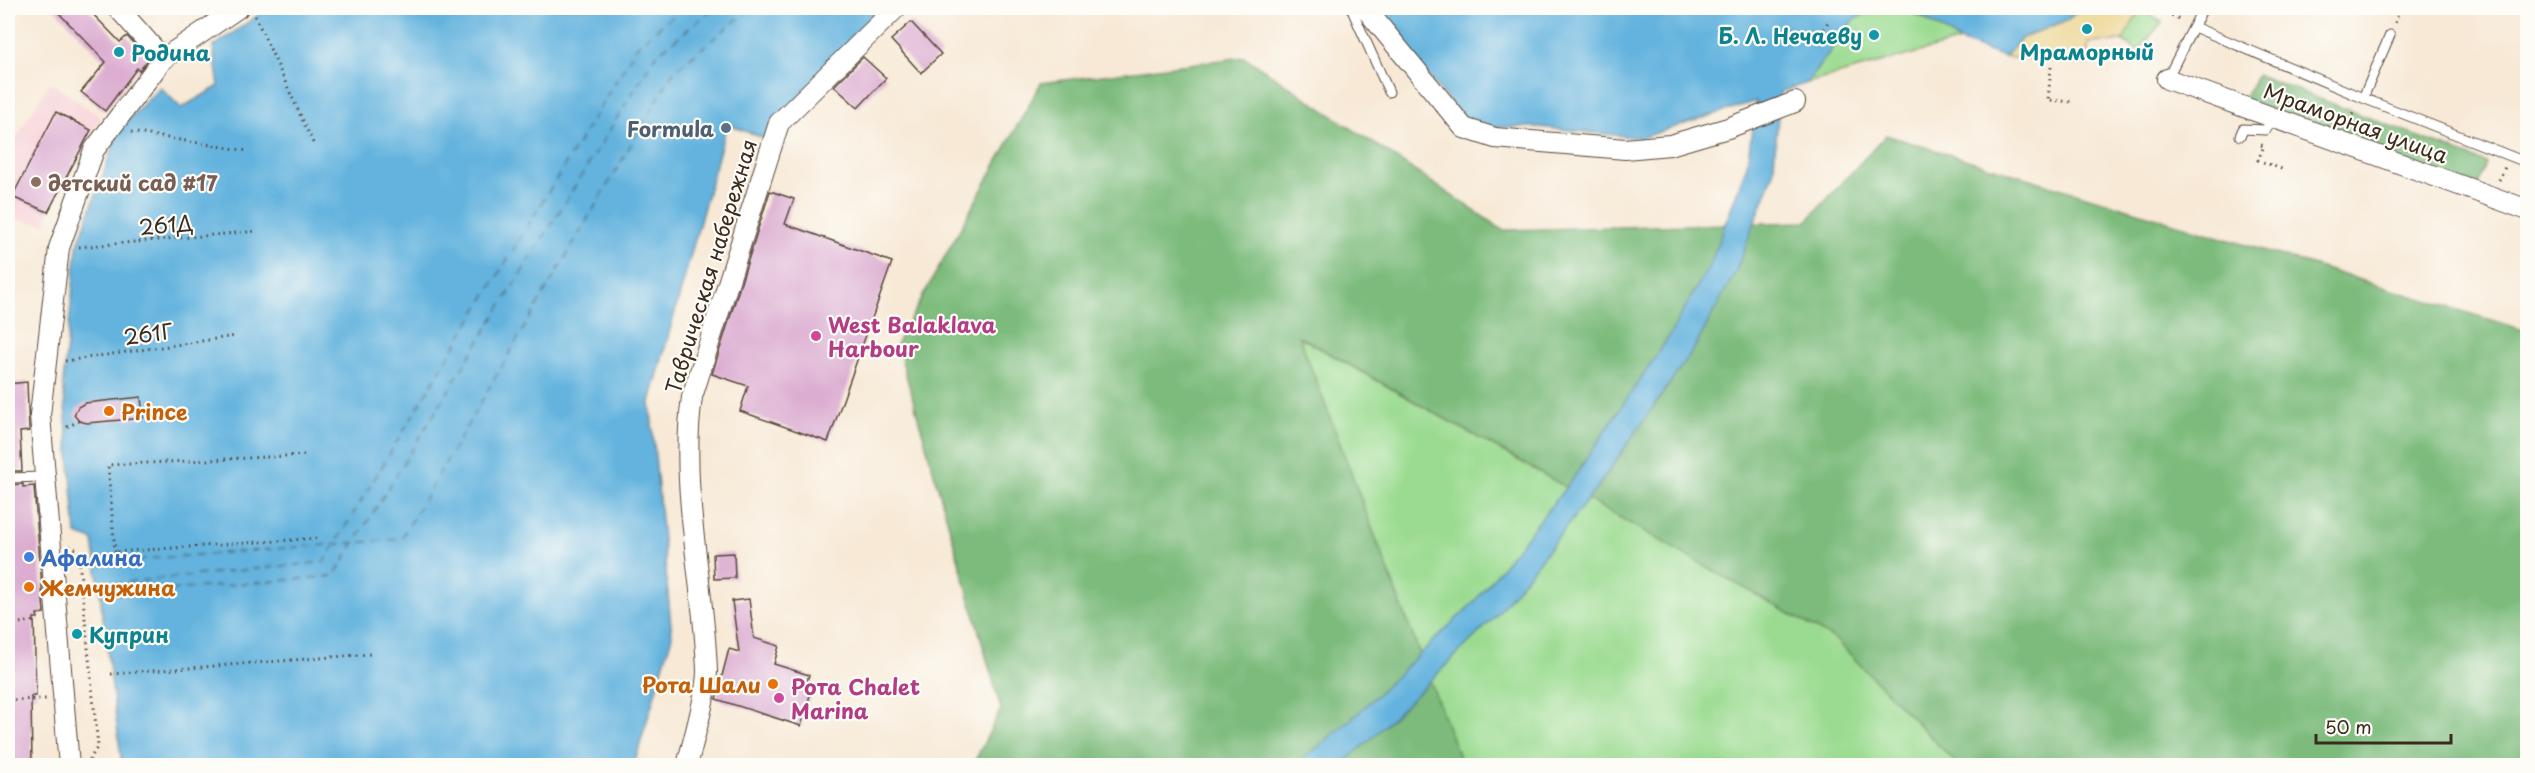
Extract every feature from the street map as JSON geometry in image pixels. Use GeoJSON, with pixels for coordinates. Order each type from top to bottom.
{"type":"FeatureCollection","features":[{"type":"Feature","properties":{"kind":"street"},"geometry":{"type":"LineString","coordinates":[[118,8],[163,59]]}},
{"type":"Feature","properties":{"kind":"street","name":"Таврическая набережная"},"geometry":{"type":"LineString","coordinates":[[687,765],[707,674],[687,430],[692,397],[779,123],[896,8]]}},
{"type":"Feature","properties":{"kind":"street"},"geometry":{"type":"LineString","coordinates":[[1365,8],[1464,128],[1495,138],[1625,149],[1670,145],[1728,128],[1795,102]]}},
{"type":"Feature","properties":{"kind":"street"},"geometry":{"type":"LineString","coordinates":[[69,765],[40,415],[59,248],[94,150],[163,59],[246,12]]}},
{"type":"Feature","properties":{"kind":"street","name":"Мраморная улица"},"geometry":{"type":"LineString","coordinates":[[2168,79],[2528,210]]}},
{"type":"Feature","properties":{"kind":"lane"},"geometry":{"type":"LineString","coordinates":[[1351,8],[1389,92]]}},
{"type":"Feature","properties":{"kind":"lane"},"geometry":{"type":"LineString","coordinates":[[2168,79],[2203,8]]}},
{"type":"Feature","properties":{"kind":"lane"},"geometry":{"type":"LineString","coordinates":[[2194,27],[2363,98],[2511,154],[2528,163]]}},
{"type":"Feature","properties":{"kind":"lane"},"geometry":{"type":"LineString","coordinates":[[2363,98],[2390,35]]}},
{"type":"Feature","properties":{"kind":"lane"},"geometry":{"type":"LineString","coordinates":[[2240,136],[2243,129],[2266,130],[2273,117]]}},
{"type":"Feature","properties":{"kind":"lane"},"geometry":{"type":"LineString","coordinates":[[8,478],[45,477]]}},
{"type":"Feature","properties":{"kind":"path"},"geometry":{"type":"LineString","coordinates":[[2156,8],[2194,27]]}},
{"type":"Feature","properties":{"kind":"path"},"geometry":{"type":"LineString","coordinates":[[246,12],[314,145]]}},
{"type":"Feature","properties":{"kind":"path"},"geometry":{"type":"LineString","coordinates":[[1817,39],[1830,19]]}},
{"type":"Feature","properties":{"kind":"path"},"geometry":{"type":"LineString","coordinates":[[2051,68],[2048,100],[2072,102]]}},
{"type":"Feature","properties":{"kind":"path"},"geometry":{"type":"LineString","coordinates":[[2337,141],[2363,98]]}},
{"type":"Feature","properties":{"kind":"path"},"geometry":{"type":"LineString","coordinates":[[119,130],[248,151]]}},
{"type":"Feature","properties":{"kind":"path"},"geometry":{"type":"LineString","coordinates":[[2240,136],[2264,146],[2258,160],[2284,170]]}},
{"type":"Feature","properties":{"kind":"path"},"geometry":{"type":"LineString","coordinates":[[2502,199],[2507,187],[2498,183],[2511,154]]}},
{"type":"Feature","properties":{"kind":"path","name":"261Д"},"geometry":{"type":"LineString","coordinates":[[77,247],[258,231]]}},
{"type":"Feature","properties":{"kind":"path","name":"261Г"},"geometry":{"type":"LineString","coordinates":[[65,361],[236,336]]}},
{"type":"Feature","properties":{"kind":"path"},"geometry":{"type":"LineString","coordinates":[[67,427],[79,421]]}},
{"type":"Feature","properties":{"kind":"path"},"geometry":{"type":"LineString","coordinates":[[115,552],[108,465],[306,454]]}},
{"type":"Feature","properties":{"kind":"path"},"geometry":{"type":"LineString","coordinates":[[96,563],[115,552],[321,538]]}},
{"type":"Feature","properties":{"kind":"path"},"geometry":{"type":"LineString","coordinates":[[50,541],[78,550],[98,746],[85,765]]}},
{"type":"Feature","properties":{"kind":"path"},"geometry":{"type":"LineString","coordinates":[[8,624],[57,620]]}},
{"type":"Feature","properties":{"kind":"path"},"geometry":{"type":"LineString","coordinates":[[111,674],[372,654]]}},
{"type":"Feature","properties":{"kind":"path"},"geometry":{"type":"LineString","coordinates":[[8,700],[64,698]]}},
{"type":"Feature","properties":{"kind":"shaded area","name":"детский сад #17"},"geometry":{"type":"Polygon","coordinates":[[[50,82],[101,117],[48,212],[46,225],[8,218],[8,151],[50,82]]]}},
{"type":"Feature","properties":{"kind":"green space"},"geometry":{"type":"Polygon","coordinates":[[[1876,8],[1911,13],[1929,21],[1960,41],[1807,83],[1853,20],[1876,8]]]}},
{"type":"Feature","properties":{"kind":"green space"},"geometry":{"type":"Polygon","coordinates":[[[2139,10],[2162,22],[2138,51],[2122,41],[2139,10]]]}},
{"type":"Feature","properties":{"kind":"green space"},"geometry":{"type":"Polygon","coordinates":[[[1245,57],[1503,230],[1806,222],[1886,135],[2527,331],[2527,765],[1958,765],[1836,640],[1299,336],[1462,765],[973,765],[1001,709],[897,343],[1041,83],[1245,57]]]}},
{"type":"Feature","properties":{"kind":"green space"},"geometry":{"type":"Polygon","coordinates":[[[2258,75],[2486,163],[2477,189],[2243,100],[2258,75]]]}},
{"type":"Feature","properties":{"kind":"green space"},"geometry":{"type":"Polygon","coordinates":[[[1298,336],[1837,640],[1958,765],[1462,765],[1298,336]]]}},
{"type":"Feature","properties":{"kind":"sand","name":"Мраморный"},"geometry":{"type":"Polygon","coordinates":[[[2082,8],[2141,8],[2122,41],[2088,43],[2088,64],[2004,57],[2022,38],[2067,20],[2082,8]]]}},
{"type":"Feature","properties":{"kind":"water"},"geometry":{"type":"Polygon","coordinates":[[[268,8],[887,8],[768,140],[727,124],[650,402],[672,636],[634,765],[122,765],[93,540],[76,534],[63,382],[77,247],[119,130],[160,87],[181,108],[219,86],[213,47],[268,8]]]}},
{"type":"Feature","properties":{"kind":"water"},"geometry":{"type":"Polygon","coordinates":[[[1371,8],[1876,8],[1853,20],[1807,83],[1780,92],[1773,175],[1736,271],[1695,347],[1594,492],[1494,618],[1370,740],[1340,765],[1295,766],[1355,716],[1475,601],[1572,480],[1670,335],[1711,262],[1747,165],[1756,101],[1641,138],[1539,127],[1487,127],[1468,124],[1371,8]]]}},
{"type":"Feature","properties":{"kind":"water"},"geometry":{"type":"Polygon","coordinates":[[[1900,8],[2082,8],[2067,20],[2022,38],[2004,57],[1960,41],[1914,11],[1900,8]]]}},
{"type":"Feature","properties":{"kind":"building","name":"Родина"},"geometry":{"type":"Polygon","coordinates":[[[54,8],[87,8],[120,42],[127,36],[148,60],[139,71],[137,68],[105,111],[81,92],[106,62],[54,8]]]}},
{"type":"Feature","properties":{"kind":"building"},"geometry":{"type":"Polygon","coordinates":[[[911,22],[941,54],[921,73],[891,40],[911,22]]]}},
{"type":"Feature","properties":{"kind":"building"},"geometry":{"type":"Polygon","coordinates":[[[863,57],[886,78],[858,108],[834,86],[863,57]]]}},
{"type":"Feature","properties":{"kind":"building"},"geometry":{"type":"Polygon","coordinates":[[[56,112],[91,130],[48,212],[12,197],[56,112]]]}},
{"type":"Feature","properties":{"kind":"building","name":"West Balaklava Harbour"},"geometry":{"type":"Polygon","coordinates":[[[770,191],[794,199],[785,224],[892,262],[828,442],[740,411],[748,386],[712,374],[770,191]]]}},
{"type":"Feature","properties":{"kind":"building"},"geometry":{"type":"Polygon","coordinates":[[[27,382],[29,431],[20,432],[22,471],[8,471],[8,384],[27,382]]]}},
{"type":"Feature","properties":{"kind":"building","name":"Prince"},"geometry":{"type":"Polygon","coordinates":[[[141,397],[143,418],[87,423],[79,421],[74,415],[78,407],[85,403],[141,397]]]}},
{"type":"Feature","properties":{"kind":"building"},"geometry":{"type":"Polygon","coordinates":[[[23,484],[23,487],[34,486],[44,613],[37,614],[38,618],[34,618],[36,696],[31,696],[32,765],[8,765],[8,485],[23,484]]]}},
{"type":"Feature","properties":{"kind":"building"},"geometry":{"type":"Polygon","coordinates":[[[734,553],[735,578],[714,579],[713,554],[734,553]]]}},
{"type":"Feature","properties":{"kind":"building"},"geometry":{"type":"Polygon","coordinates":[[[749,599],[754,638],[779,646],[774,664],[809,675],[804,690],[811,692],[801,726],[716,699],[729,649],[739,652],[732,601],[749,599]]]}},
{"type":"Feature","properties":{"kind":"ferry route"},"geometry":{"type":"LineString","coordinates":[[99,585],[324,562],[637,46],[682,8]]}},
{"type":"Feature","properties":{"kind":"ferry route"},"geometry":{"type":"LineString","coordinates":[[101,596],[334,576],[656,55],[714,8]]}},
{"type":"Feature","properties":{"kind":"ferry route"},"geometry":{"type":"LineString","coordinates":[[96,563],[401,539],[674,71],[751,8]]}},
{"type":"Feature","properties":{"kind":"place","name":"Мраморный"},"geometry":{"type":"Point","coordinates":[2087,29]}},
{"type":"Feature","properties":{"kind":"place","name":"Б. Л. Нечаеву"},"geometry":{"type":"Point","coordinates":[1874,35]}},
{"type":"Feature","properties":{"kind":"place","name":"Родина"},"geometry":{"type":"Point","coordinates":[119,52]}},
{"type":"Feature","properties":{"kind":"place","name":"Formula"},"geometry":{"type":"Point","coordinates":[726,128]}},
{"type":"Feature","properties":{"kind":"place","name":"детский сад #17"},"geometry":{"type":"Point","coordinates":[36,182]}},
{"type":"Feature","properties":{"kind":"place","name":"West Balaklava Harbour"},"geometry":{"type":"Point","coordinates":[816,336]}},
{"type":"Feature","properties":{"kind":"place","name":"Prince"},"geometry":{"type":"Point","coordinates":[109,411]}},
{"type":"Feature","properties":{"kind":"place","name":"Афалина"},"geometry":{"type":"Point","coordinates":[29,557]}},
{"type":"Feature","properties":{"kind":"place","name":"Жемчужина"},"geometry":{"type":"Point","coordinates":[29,587]}},
{"type":"Feature","properties":{"kind":"place","name":"Куприн"},"geometry":{"type":"Point","coordinates":[77,634]}},
{"type":"Feature","properties":{"kind":"place","name":"Рота Шали"},"geometry":{"type":"Point","coordinates":[773,684]}},
{"type":"Feature","properties":{"kind":"place","name":"Рота Chalet Marina"},"geometry":{"type":"Point","coordinates":[779,698]}}]}
